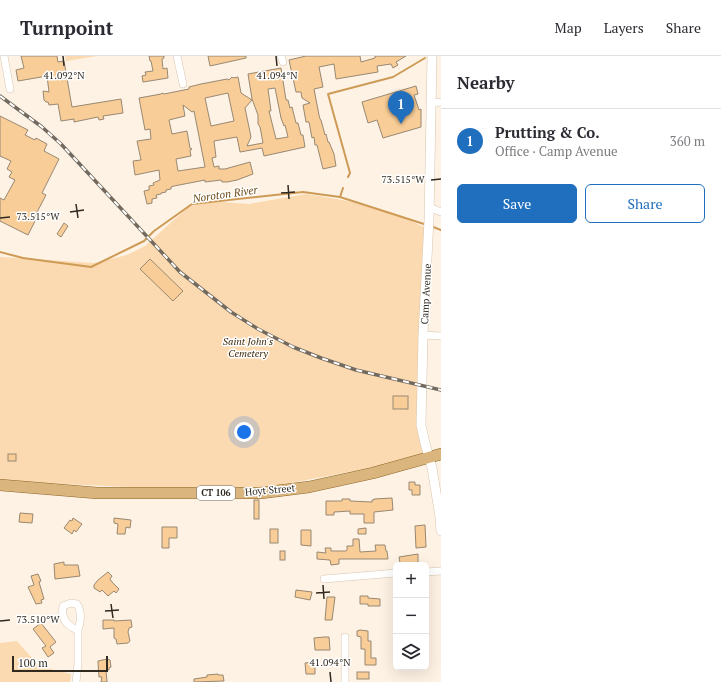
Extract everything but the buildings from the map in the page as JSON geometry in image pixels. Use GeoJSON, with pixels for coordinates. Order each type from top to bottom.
{"type":"FeatureCollection","features":[{"type":"Feature","properties":{"kind":"main road","name":"Hoyt Street"},"geometry":{"type":"LineString","coordinates":[[0,485],[97,493],[261,493],[309,487],[373,473],[441,454]]}},
{"type":"Feature","properties":{"kind":"street"},"geometry":{"type":"LineString","coordinates":[[4,56],[10,88]]}},
{"type":"Feature","properties":{"kind":"street"},"geometry":{"type":"LineString","coordinates":[[177,56],[183,84]]}},
{"type":"Feature","properties":{"kind":"street","name":"Camp Avenue"},"geometry":{"type":"LineString","coordinates":[[432,56],[436,103],[423,335],[422,425],[432,468],[441,531]]}},
{"type":"Feature","properties":{"kind":"street"},"geometry":{"type":"LineString","coordinates":[[429,207],[441,212]]}},
{"type":"Feature","properties":{"kind":"street"},"geometry":{"type":"LineString","coordinates":[[423,335],[441,336]]}},
{"type":"Feature","properties":{"kind":"street"},"geometry":{"type":"LineString","coordinates":[[429,572],[441,571]]}},
{"type":"Feature","properties":{"kind":"street"},"geometry":{"type":"LineString","coordinates":[[324,579],[355,575],[393,573]]}},
{"type":"Feature","properties":{"kind":"street"},"geometry":{"type":"LineString","coordinates":[[76,682],[78,664],[78,630]]}},
{"type":"Feature","properties":{"kind":"street"},"geometry":{"type":"LineString","coordinates":[[345,637],[345,682]]}},
{"type":"Feature","properties":{"kind":"green space"},"geometry":{"type":"Polygon","coordinates":[[[65,56],[98,56],[66,61],[65,56]]]}},
{"type":"Feature","properties":{"kind":"green space","name":"Saint John's Cemetery"},"geometry":{"type":"Polygon","coordinates":[[[306,194],[353,202],[384,210],[427,229],[422,305],[418,435],[424,455],[380,466],[259,489],[128,487],[0,481],[0,257],[94,263],[127,255],[145,246],[188,207],[209,201],[249,204],[306,194]]]}},
{"type":"Feature","properties":{"kind":"green space"},"geometry":{"type":"Polygon","coordinates":[[[17,641],[39,666],[71,674],[70,682],[0,682],[0,643],[17,641]]]}},
{"type":"Feature","properties":{"kind":"waterway"},"geometry":{"type":"LineString","coordinates":[[348,177],[350,173],[328,94],[393,77],[425,58]]}},
{"type":"Feature","properties":{"kind":"waterway"},"geometry":{"type":"LineString","coordinates":[[340,197],[343,188]]}},
{"type":"Feature","properties":{"kind":"waterway","name":"Noroton River"},"geometry":{"type":"LineString","coordinates":[[0,252],[23,258],[91,267],[144,241],[154,231],[192,204],[303,192],[340,197],[427,225]]}},
{"type":"Feature","properties":{"kind":"waterway","name":"Noroton River"},"geometry":{"type":"LineString","coordinates":[[431,226],[441,230]]}},
{"type":"Feature","properties":{"kind":"railway"},"geometry":{"type":"LineString","coordinates":[[0,96],[42,127],[61,144],[180,272],[231,312],[258,329],[293,347],[321,358],[356,370],[441,390]]}},
{"type":"Feature","properties":{"kind":"place","name":"Prutting & Co."},"geometry":{"type":"Point","coordinates":[401,124]}}]}
